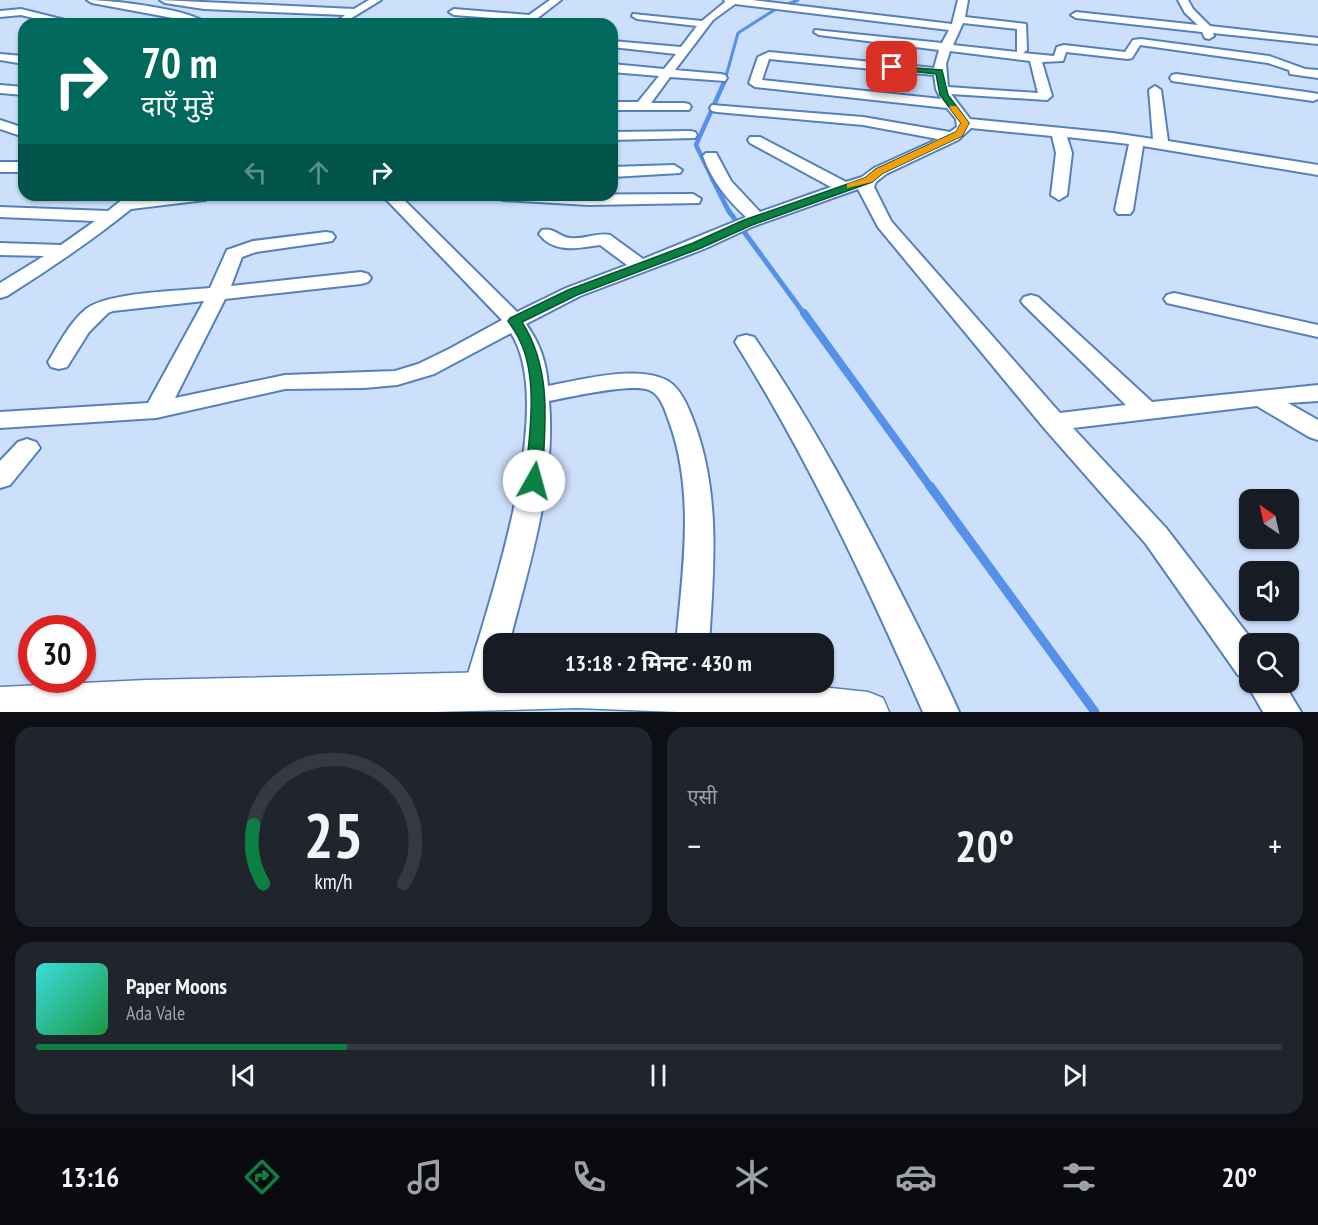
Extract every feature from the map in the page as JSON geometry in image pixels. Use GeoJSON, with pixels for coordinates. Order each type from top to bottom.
{"type":"FeatureCollection","features":[{"type":"Feature","properties":{"kind":"street"},"geometry":{"type":"LineString","coordinates":[[92,0],[192,18]]}},
{"type":"Feature","properties":{"kind":"street"},"geometry":{"type":"LineString","coordinates":[[165,0],[204,6],[356,12]]}},
{"type":"Feature","properties":{"kind":"street"},"geometry":{"type":"LineString","coordinates":[[371,0],[376,0]]}},
{"type":"Feature","properties":{"kind":"street"},"geometry":{"type":"LineString","coordinates":[[346,18],[376,0]]}},
{"type":"Feature","properties":{"kind":"street"},"geometry":{"type":"LineString","coordinates":[[540,0],[555,1]]}},
{"type":"Feature","properties":{"kind":"street"},"geometry":{"type":"LineString","coordinates":[[642,106],[684,51],[689,37],[704,24],[710,11],[732,0],[794,7],[960,16],[1022,26],[1021,50]]}},
{"type":"Feature","properties":{"kind":"street"},"geometry":{"type":"LineString","coordinates":[[1183,0],[1186,7],[1208,30],[1210,39],[1219,53]]}},
{"type":"Feature","properties":{"kind":"street"},"geometry":{"type":"LineString","coordinates":[[531,18],[555,1]]}},
{"type":"Feature","properties":{"kind":"street"},"geometry":{"type":"LineString","coordinates":[[0,14],[21,12],[45,18]]}},
{"type":"Feature","properties":{"kind":"street"},"geometry":{"type":"LineString","coordinates":[[454,12],[506,18]]}},
{"type":"Feature","properties":{"kind":"street"},"geometry":{"type":"LineString","coordinates":[[480,18],[485,15]]}},
{"type":"Feature","properties":{"kind":"street"},"geometry":{"type":"LineString","coordinates":[[1076,15],[1318,41]]}},
{"type":"Feature","properties":{"kind":"street"},"geometry":{"type":"LineString","coordinates":[[637,16],[704,24]]}},
{"type":"Feature","properties":{"kind":"street"},"geometry":{"type":"LineString","coordinates":[[959,130],[944,89],[940,56],[960,16]]}},
{"type":"Feature","properties":{"kind":"street"},"geometry":{"type":"LineString","coordinates":[[819,32],[944,49],[1057,60],[1064,48],[1128,56],[1139,42],[1280,62],[1296,70],[1318,74]]}},
{"type":"Feature","properties":{"kind":"street"},"geometry":{"type":"LineString","coordinates":[[618,45],[684,51]]}},
{"type":"Feature","properties":{"kind":"street"},"geometry":{"type":"LineString","coordinates":[[944,89],[769,55],[764,57],[755,83],[944,89],[1042,97],[1045,96],[1035,59]]}},
{"type":"Feature","properties":{"kind":"street"},"geometry":{"type":"LineString","coordinates":[[0,57],[18,59]]}},
{"type":"Feature","properties":{"kind":"street"},"geometry":{"type":"LineString","coordinates":[[1296,70],[1318,65]]}},
{"type":"Feature","properties":{"kind":"street"},"geometry":{"type":"LineString","coordinates":[[618,69],[721,78]]}},
{"type":"Feature","properties":{"kind":"street"},"geometry":{"type":"LineString","coordinates":[[1296,70],[1294,77],[1316,99]]}},
{"type":"Feature","properties":{"kind":"street"},"geometry":{"type":"LineString","coordinates":[[1176,78],[1316,99]]}},
{"type":"Feature","properties":{"kind":"street"},"geometry":{"type":"LineString","coordinates":[[0,89],[18,90]]}},
{"type":"Feature","properties":{"kind":"street"},"geometry":{"type":"LineString","coordinates":[[1155,90],[1161,144]]}},
{"type":"Feature","properties":{"kind":"street"},"geometry":{"type":"LineString","coordinates":[[618,106],[684,107]]}},
{"type":"Feature","properties":{"kind":"street"},"geometry":{"type":"LineString","coordinates":[[717,108],[959,130],[1058,131],[1161,144],[1318,170]]}},
{"type":"Feature","properties":{"kind":"street"},"geometry":{"type":"LineString","coordinates":[[0,124],[18,131]]}},
{"type":"Feature","properties":{"kind":"street"},"geometry":{"type":"LineString","coordinates":[[0,420],[156,410],[285,382],[364,381],[397,378],[426,369],[457,354],[514,321],[573,292],[746,224],[868,180],[880,171],[959,130]]}},
{"type":"Feature","properties":{"kind":"street"},"geometry":{"type":"LineString","coordinates":[[1058,131],[1064,153],[1059,195]]}},
{"type":"Feature","properties":{"kind":"street"},"geometry":{"type":"LineString","coordinates":[[618,136],[690,135]]}},
{"type":"Feature","properties":{"kind":"street"},"geometry":{"type":"LineString","coordinates":[[755,140],[846,188]]}},
{"type":"Feature","properties":{"kind":"street"},"geometry":{"type":"LineString","coordinates":[[1124,210],[1137,141]]}},
{"type":"Feature","properties":{"kind":"street"},"geometry":{"type":"LineString","coordinates":[[711,156],[715,170],[746,224]]}},
{"type":"Feature","properties":{"kind":"street"},"geometry":{"type":"LineString","coordinates":[[0,167],[18,167]]}},
{"type":"Feature","properties":{"kind":"street"},"geometry":{"type":"LineString","coordinates":[[618,172],[674,170]]}},
{"type":"Feature","properties":{"kind":"street"},"geometry":{"type":"LineString","coordinates":[[868,180],[866,187],[870,199],[884,224],[1053,422],[1156,536],[1239,648]]}},
{"type":"Feature","properties":{"kind":"street"},"geometry":{"type":"LineString","coordinates":[[618,200],[693,199]]}},
{"type":"Feature","properties":{"kind":"street"},"geometry":{"type":"LineString","coordinates":[[0,212],[127,205],[158,201]]}},
{"type":"Feature","properties":{"kind":"street"},"geometry":{"type":"LineString","coordinates":[[396,201],[514,321],[527,341],[535,363],[538,394],[537,460],[531,501],[480,692]]}},
{"type":"Feature","properties":{"kind":"street"},"geometry":{"type":"LineString","coordinates":[[0,292],[64,251],[127,205]]}},
{"type":"Feature","properties":{"kind":"street"},"geometry":{"type":"LineString","coordinates":[[548,234],[566,244],[604,239],[641,266]]}},
{"type":"Feature","properties":{"kind":"street"},"geometry":{"type":"LineString","coordinates":[[156,410],[218,293],[234,254],[253,247],[326,237]]}},
{"type":"Feature","properties":{"kind":"street"},"geometry":{"type":"LineString","coordinates":[[0,249],[64,251]]}},
{"type":"Feature","properties":{"kind":"street"},"geometry":{"type":"LineString","coordinates":[[59,362],[89,315],[99,308],[361,278]]}},
{"type":"Feature","properties":{"kind":"street"},"geometry":{"type":"LineString","coordinates":[[1174,299],[1318,331]]}},
{"type":"Feature","properties":{"kind":"street"},"geometry":{"type":"LineString","coordinates":[[1031,301],[1146,410]]}},
{"type":"Feature","properties":{"kind":"street"},"geometry":{"type":"LineString","coordinates":[[746,342],[821,462],[942,712]]}},
{"type":"Feature","properties":{"kind":"street"},"geometry":{"type":"LineString","coordinates":[[538,394],[633,382],[651,382],[662,387],[669,395],[684,427],[694,459],[700,504],[693,633]]}},
{"type":"Feature","properties":{"kind":"street"},"geometry":{"type":"LineString","coordinates":[[1053,422],[1146,410],[1318,393]]}},
{"type":"Feature","properties":{"kind":"street"},"geometry":{"type":"LineString","coordinates":[[1261,398],[1318,431]]}},
{"type":"Feature","properties":{"kind":"street"},"geometry":{"type":"LineString","coordinates":[[0,478],[27,448]]}},
{"type":"Feature","properties":{"kind":"street"},"geometry":{"type":"LineString","coordinates":[[0,707],[170,705],[577,689],[614,701],[660,693]]}},
{"type":"Feature","properties":{"kind":"street"},"geometry":{"type":"LineString","coordinates":[[726,693],[868,712]]}},
{"type":"Feature","properties":{"kind":"street"},"geometry":{"type":"LineString","coordinates":[[1270,693],[1283,712]]}},
{"type":"Feature","properties":{"kind":"waterway"},"geometry":{"type":"LineString","coordinates":[[725,80],[738,33],[776,9],[798,0]]}},
{"type":"Feature","properties":{"kind":"waterway"},"geometry":{"type":"LineString","coordinates":[[714,182],[696,145],[726,78]]}},
{"type":"Feature","properties":{"kind":"waterway"},"geometry":{"type":"LineString","coordinates":[[714,182],[728,210],[805,315]]}},
{"type":"Feature","properties":{"kind":"waterway"},"geometry":{"type":"LineString","coordinates":[[804,313],[931,488]]}},
{"type":"Feature","properties":{"kind":"waterway"},"geometry":{"type":"LineString","coordinates":[[930,486],[1095,712]]}},
{"type":"Feature","properties":{"kind":"slow traffic"},"geometry":{"type":"LineString","coordinates":[[850,186],[868,180],[880,171],[959,134],[965,123],[953,107]]}},
{"type":"Feature","properties":{"kind":"route"},"geometry":{"type":"LineString","coordinates":[[534,481],[538,415],[535,363],[527,341],[514,321],[573,292],[697,245],[748,222],[868,180],[880,171],[959,134],[965,123],[944,95],[940,72],[892,67]]}}]}
